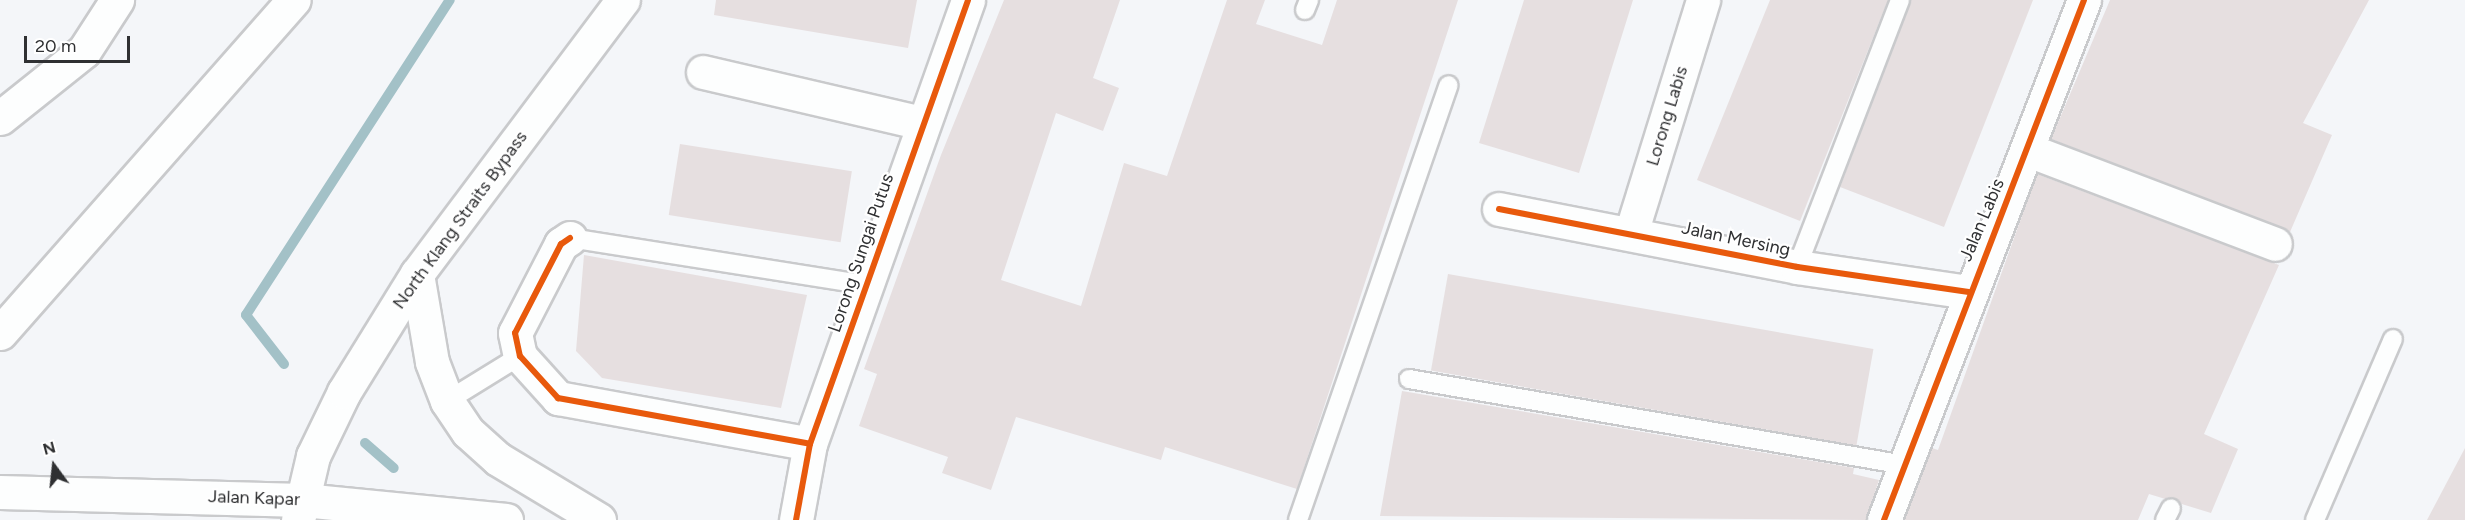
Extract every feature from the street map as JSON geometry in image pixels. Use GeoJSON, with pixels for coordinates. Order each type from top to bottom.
{"type":"FeatureCollection","features":[{"type":"Feature","properties":{"kind":"main road"},"geometry":{"type":"LineString","coordinates":[[0,118],[84,51],[117,0]]}},
{"type":"Feature","properties":{"kind":"main road"},"geometry":{"type":"LineString","coordinates":[[7,321],[294,0]]}},
{"type":"Feature","properties":{"kind":"main road","name":"North Klang Straits Bypass"},"geometry":{"type":"LineString","coordinates":[[300,510],[313,456],[344,393],[417,274],[622,0]]}},
{"type":"Feature","properties":{"kind":"main road","name":"Lorong Sungai Putus"},"geometry":{"type":"LineString","coordinates":[[796,520],[810,444],[922,123],[968,0]]}},
{"type":"Feature","properties":{"kind":"main road","name":"Lorong Labis"},"geometry":{"type":"LineString","coordinates":[[1631,233],[1703,0]]}},
{"type":"Feature","properties":{"kind":"main road","name":"Jalan Labis"},"geometry":{"type":"LineString","coordinates":[[1884,520],[1969,292],[2028,150],[2084,0]]}},
{"type":"Feature","properties":{"kind":"main road"},"geometry":{"type":"LineString","coordinates":[[703,72],[922,123]]}},
{"type":"Feature","properties":{"kind":"main road"},"geometry":{"type":"LineString","coordinates":[[2028,150],[2275,244]]}},
{"type":"Feature","properties":{"kind":"main road","name":"Jalan Mersing"},"geometry":{"type":"LineString","coordinates":[[1499,209],[1797,267],[1969,292]]}},
{"type":"Feature","properties":{"kind":"main road"},"geometry":{"type":"LineString","coordinates":[[570,237],[561,244],[515,333],[520,356],[558,398],[810,444]]}},
{"type":"Feature","properties":{"kind":"main road"},"geometry":{"type":"LineString","coordinates":[[417,274],[432,362],[447,401],[468,432],[498,459],[599,520]]}},
{"type":"Feature","properties":{"kind":"main road","name":"Jalan Kapar"},"geometry":{"type":"LineString","coordinates":[[0,492],[492,519]]}},
{"type":"Feature","properties":{"kind":"lane"},"geometry":{"type":"LineString","coordinates":[[1797,267],[1900,0]]}},
{"type":"Feature","properties":{"kind":"lane"},"geometry":{"type":"LineString","coordinates":[[1298,520],[1449,85]]}},
{"type":"Feature","properties":{"kind":"lane"},"geometry":{"type":"LineString","coordinates":[[570,237],[866,285]]}},
{"type":"Feature","properties":{"kind":"lane"},"geometry":{"type":"LineString","coordinates":[[2315,520],[2393,339]]}},
{"type":"Feature","properties":{"kind":"lane"},"geometry":{"type":"LineString","coordinates":[[447,401],[520,356]]}},
{"type":"Feature","properties":{"kind":"lane"},"geometry":{"type":"LineString","coordinates":[[1409,379],[1905,465]]}},
{"type":"Feature","properties":{"kind":"building"},"geometry":{"type":"Polygon","coordinates":[[[716,0],[917,0],[908,48],[714,15],[716,0]]]}},
{"type":"Feature","properties":{"kind":"building"},"geometry":{"type":"Polygon","coordinates":[[[1004,0],[1120,0],[1093,78],[1119,88],[1103,131],[1056,113],[1001,280],[1081,306],[1124,163],[1167,176],[1227,0],[1265,0],[1256,24],[1322,45],[1337,0],[1458,0],[1297,489],[1165,447],[1161,460],[1016,417],[991,490],[942,473],[948,457],[859,426],[877,374],[864,369],[941,155],[1004,0]]]}},
{"type":"Feature","properties":{"kind":"building"},"geometry":{"type":"Polygon","coordinates":[[[1524,0],[1633,0],[1579,173],[1479,143],[1524,0]]]}},
{"type":"Feature","properties":{"kind":"building"},"geometry":{"type":"Polygon","coordinates":[[[1770,0],[1888,0],[1800,221],[1697,180],[1770,0]]]}},
{"type":"Feature","properties":{"kind":"building"},"geometry":{"type":"Polygon","coordinates":[[[1911,0],[2033,0],[1944,227],[1840,187],[1911,0]]]}},
{"type":"Feature","properties":{"kind":"building"},"geometry":{"type":"Polygon","coordinates":[[[2110,0],[2369,0],[2303,123],[2332,135],[2290,232],[2051,139],[2110,0]]]}},
{"type":"Feature","properties":{"kind":"building"},"geometry":{"type":"Polygon","coordinates":[[[680,144],[852,171],[841,242],[669,215],[680,144]]]}},
{"type":"Feature","properties":{"kind":"building"},"geometry":{"type":"Polygon","coordinates":[[[2037,174],[2279,265],[2204,434],[2238,449],[2211,513],[2149,494],[2138,520],[1904,520],[1932,448],[1938,450],[2037,174]]]}},
{"type":"Feature","properties":{"kind":"building"},"geometry":{"type":"Polygon","coordinates":[[[584,255],[807,295],[781,408],[602,378],[576,351],[584,255]]]}},
{"type":"Feature","properties":{"kind":"building"},"geometry":{"type":"Polygon","coordinates":[[[1448,274],[1873,349],[1856,446],[1431,371],[1448,274]]]}},
{"type":"Feature","properties":{"kind":"building"},"geometry":{"type":"Polygon","coordinates":[[[1402,391],[1854,468],[1853,474],[1879,480],[1866,520],[1380,516],[1402,391]]]}},
{"type":"Feature","properties":{"kind":"building"},"geometry":{"type":"Polygon","coordinates":[[[2465,448],[2465,520],[2427,520],[2465,448]]]}},
{"type":"Feature","properties":{"kind":"waterway"},"geometry":{"type":"LineString","coordinates":[[284,364],[246,315],[450,0]]}},
{"type":"Feature","properties":{"kind":"waterway"},"geometry":{"type":"LineString","coordinates":[[365,443],[394,468]]}},
{"type":"Feature","properties":{"kind":"cycle path"},"geometry":{"type":"LineString","coordinates":[[796,520],[810,444],[968,0]]}},
{"type":"Feature","properties":{"kind":"cycle path"},"geometry":{"type":"LineString","coordinates":[[1884,520],[2084,0]]}},
{"type":"Feature","properties":{"kind":"cycle path"},"geometry":{"type":"LineString","coordinates":[[1499,209],[1797,267],[1969,292]]}},
{"type":"Feature","properties":{"kind":"cycle path"},"geometry":{"type":"LineString","coordinates":[[570,238],[561,244],[515,333],[520,356],[558,398],[810,444]]}}]}
